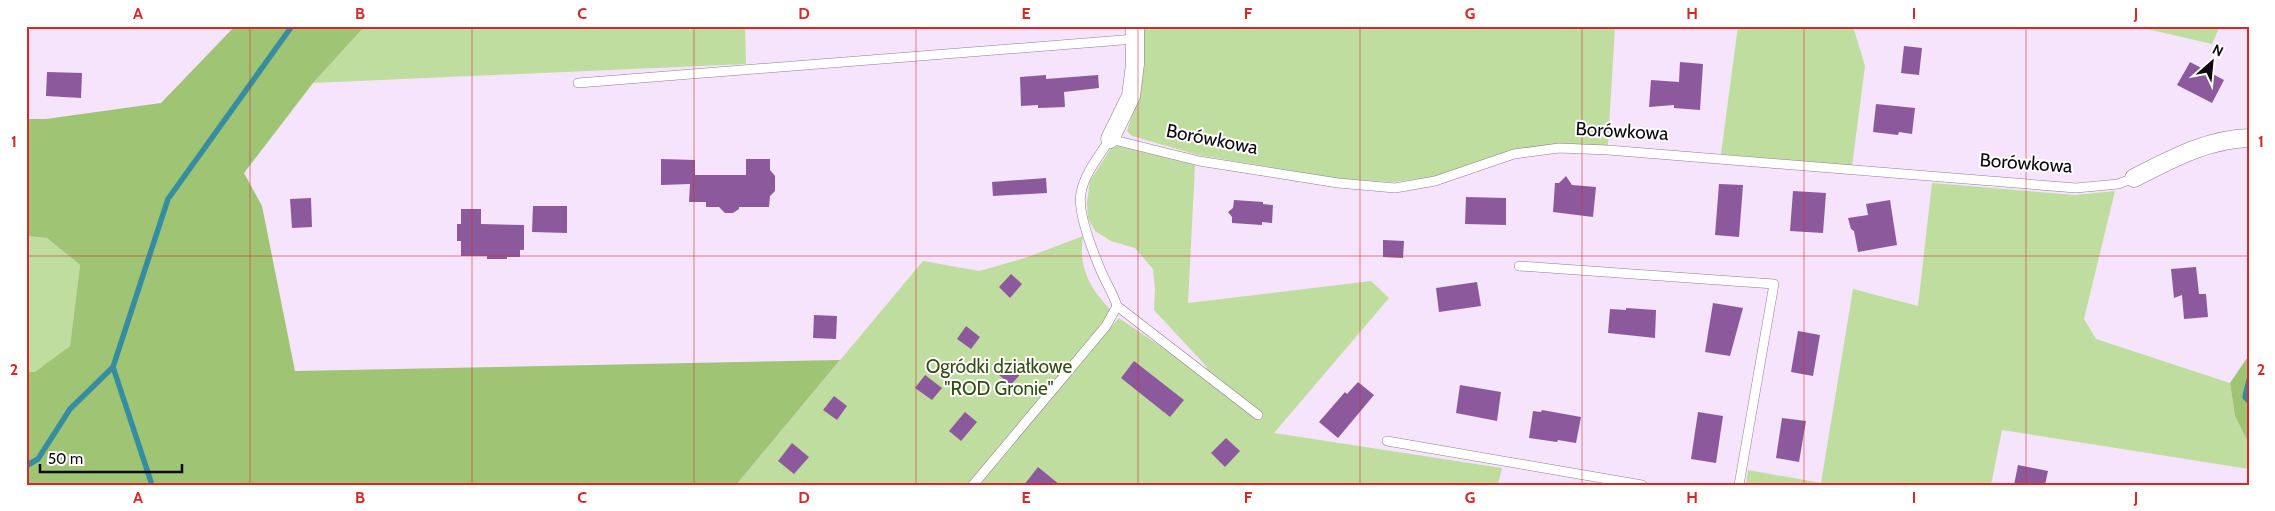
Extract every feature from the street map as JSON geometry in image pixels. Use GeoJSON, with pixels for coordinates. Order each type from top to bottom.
{"type":"FeatureCollection","features":[{"type":"Feature","properties":{"kind":"street"},"geometry":{"type":"LineString","coordinates":[[1110,139],[1131,96],[1135,64],[1135,32]]}},
{"type":"Feature","properties":{"kind":"street","name":"Borówkowa"},"geometry":{"type":"LineString","coordinates":[[2134,178],[2189,151],[2215,143],[2249,138]]}},
{"type":"Feature","properties":{"kind":"lane"},"geometry":{"type":"LineString","coordinates":[[578,83],[1135,32]]}},
{"type":"Feature","properties":{"kind":"lane"},"geometry":{"type":"LineString","coordinates":[[1110,139],[1084,181],[1080,194],[1081,206],[1101,272],[1114,295],[1117,306],[1258,415]]}},
{"type":"Feature","properties":{"kind":"lane","name":"Borówkowa"},"geometry":{"type":"LineString","coordinates":[[1110,139],[1199,161],[1338,183],[1395,188],[1435,182],[1514,154],[1559,148],[1608,150],[2076,188],[2118,184],[2134,178]]}},
{"type":"Feature","properties":{"kind":"lane"},"geometry":{"type":"LineString","coordinates":[[1519,266],[1774,284],[1740,485]]}},
{"type":"Feature","properties":{"kind":"lane"},"geometry":{"type":"LineString","coordinates":[[973,485],[1106,326],[1117,306]]}},
{"type":"Feature","properties":{"kind":"lane"},"geometry":{"type":"LineString","coordinates":[[1387,441],[1642,485]]}},
{"type":"Feature","properties":{"kind":"green space"},"geometry":{"type":"Polygon","coordinates":[[[235,26],[365,26],[313,83],[244,173],[262,206],[295,371],[840,360],[736,485],[26,485],[26,372],[35,372],[70,346],[80,265],[47,238],[26,236],[26,119],[46,119],[161,103],[235,26]]]}},
{"type":"Feature","properties":{"kind":"green space"},"geometry":{"type":"Polygon","coordinates":[[[365,26],[745,26],[746,64],[313,83],[365,26]]]}},
{"type":"Feature","properties":{"kind":"green space"},"geometry":{"type":"Polygon","coordinates":[[[1143,26],[1615,26],[1608,145],[1557,145],[1513,150],[1433,177],[1394,182],[1339,179],[1198,155],[1132,136],[1127,131],[1134,109],[1143,26]]]}},
{"type":"Feature","properties":{"kind":"green space"},"geometry":{"type":"Polygon","coordinates":[[[1738,26],[1853,26],[1865,66],[1852,166],[1721,154],[1738,26]]]}},
{"type":"Feature","properties":{"kind":"green space"},"geometry":{"type":"Polygon","coordinates":[[[2134,26],[2220,26],[2212,44],[2134,26]]]}},
{"type":"Feature","properties":{"kind":"green space","name":"Ogródki działkowe \"ROD Gronie\""},"geometry":{"type":"Polygon","coordinates":[[[1113,145],[1195,165],[1188,303],[1371,281],[1389,298],[1274,433],[1502,468],[1498,485],[736,485],[923,261],[979,271],[1025,258],[1083,236],[1082,258],[1087,277],[1097,294],[1112,311],[1102,323],[1109,329],[1119,318],[1201,374],[1207,367],[1154,310],[1155,289],[1153,269],[1135,248],[1111,241],[1095,231],[1088,218],[1087,202],[1090,181],[1113,145]]]}},
{"type":"Feature","properties":{"kind":"green space"},"geometry":{"type":"Polygon","coordinates":[[[1932,183],[2075,195],[2115,191],[2084,319],[2096,339],[2230,383],[2235,416],[2249,444],[2249,469],[2002,430],[1991,485],[1746,485],[1748,470],[1821,483],[1853,289],[1918,306],[1932,183]]]}},
{"type":"Feature","properties":{"kind":"green space"},"geometry":{"type":"Polygon","coordinates":[[[26,236],[47,238],[80,265],[70,346],[35,373],[26,372],[26,236]]]}},
{"type":"Feature","properties":{"kind":"green space"},"geometry":{"type":"Polygon","coordinates":[[[2249,355],[2249,444],[2235,416],[2230,383],[2249,355]]]}},
{"type":"Feature","properties":{"kind":"building"},"geometry":{"type":"Polygon","coordinates":[[[1904,46],[1922,48],[1919,75],[1901,73],[1904,46]]]}},
{"type":"Feature","properties":{"kind":"building"},"geometry":{"type":"Polygon","coordinates":[[[1680,62],[1703,64],[1700,110],[1674,108],[1674,105],[1649,107],[1651,80],[1679,82],[1680,62]]]}},
{"type":"Feature","properties":{"kind":"building"},"geometry":{"type":"Polygon","coordinates":[[[2190,62],[2224,80],[2212,103],[2177,85],[2190,62]]]}},
{"type":"Feature","properties":{"kind":"building"},"geometry":{"type":"Polygon","coordinates":[[[47,72],[82,73],[81,98],[46,96],[47,72]]]}},
{"type":"Feature","properties":{"kind":"building"},"geometry":{"type":"Polygon","coordinates":[[[1046,75],[1046,79],[1098,75],[1099,88],[1064,92],[1065,107],[1038,108],[1038,105],[1021,106],[1020,77],[1046,75]]]}},
{"type":"Feature","properties":{"kind":"building"},"geometry":{"type":"Polygon","coordinates":[[[1876,104],[1915,108],[1912,134],[1899,132],[1898,135],[1873,132],[1876,104]]]}},
{"type":"Feature","properties":{"kind":"building"},"geometry":{"type":"Polygon","coordinates":[[[661,159],[695,160],[695,175],[746,175],[746,159],[770,159],[770,170],[775,176],[775,191],[770,196],[769,207],[739,207],[733,213],[725,213],[719,207],[706,207],[706,202],[689,202],[690,184],[661,185],[661,159]]]}},
{"type":"Feature","properties":{"kind":"building"},"geometry":{"type":"Polygon","coordinates":[[[1566,176],[1572,185],[1596,187],[1593,217],[1553,212],[1555,183],[1559,183],[1566,176]]]}},
{"type":"Feature","properties":{"kind":"building"},"geometry":{"type":"Polygon","coordinates":[[[1046,178],[1047,193],[993,196],[992,182],[1046,178]]]}},
{"type":"Feature","properties":{"kind":"building"},"geometry":{"type":"Polygon","coordinates":[[[1719,184],[1743,185],[1739,237],[1715,235],[1719,184]]]}},
{"type":"Feature","properties":{"kind":"building"},"geometry":{"type":"Polygon","coordinates":[[[1793,191],[1826,193],[1823,233],[1790,231],[1793,191]]]}},
{"type":"Feature","properties":{"kind":"building"},"geometry":{"type":"Polygon","coordinates":[[[1466,197],[1506,198],[1506,225],[1465,224],[1466,197]]]}},
{"type":"Feature","properties":{"kind":"building"},"geometry":{"type":"Polygon","coordinates":[[[311,198],[312,227],[292,228],[290,199],[311,198]]]}},
{"type":"Feature","properties":{"kind":"building"},"geometry":{"type":"Polygon","coordinates":[[[1234,200],[1263,202],[1263,204],[1273,205],[1272,223],[1262,222],[1262,225],[1232,223],[1232,217],[1228,212],[1233,208],[1234,200]]]}},
{"type":"Feature","properties":{"kind":"building"},"geometry":{"type":"Polygon","coordinates":[[[1890,200],[1897,245],[1858,252],[1854,231],[1851,229],[1848,218],[1868,215],[1866,204],[1890,200]]]}},
{"type":"Feature","properties":{"kind":"building"},"geometry":{"type":"Polygon","coordinates":[[[533,206],[567,206],[567,233],[532,232],[533,206]]]}},
{"type":"Feature","properties":{"kind":"building"},"geometry":{"type":"Polygon","coordinates":[[[461,209],[481,209],[481,224],[524,225],[524,250],[520,250],[520,257],[487,259],[487,256],[461,256],[461,241],[457,241],[457,224],[461,224],[461,209]]]}},
{"type":"Feature","properties":{"kind":"building"},"geometry":{"type":"Polygon","coordinates":[[[1383,240],[1404,241],[1403,258],[1383,257],[1383,240]]]}},
{"type":"Feature","properties":{"kind":"building"},"geometry":{"type":"Polygon","coordinates":[[[2196,267],[2199,294],[2206,294],[2208,317],[2184,319],[2182,295],[2174,298],[2171,269],[2196,267]]]}},
{"type":"Feature","properties":{"kind":"building"},"geometry":{"type":"Polygon","coordinates":[[[1011,274],[1022,284],[1010,298],[999,287],[1011,274]]]}},
{"type":"Feature","properties":{"kind":"building"},"geometry":{"type":"Polygon","coordinates":[[[1477,282],[1481,306],[1439,312],[1436,288],[1477,282]]]}},
{"type":"Feature","properties":{"kind":"building"},"geometry":{"type":"Polygon","coordinates":[[[1713,303],[1743,308],[1730,356],[1705,352],[1713,303]]]}},
{"type":"Feature","properties":{"kind":"building"},"geometry":{"type":"Polygon","coordinates":[[[1626,308],[1656,310],[1655,338],[1608,333],[1610,309],[1626,310],[1626,308]]]}},
{"type":"Feature","properties":{"kind":"building"},"geometry":{"type":"Polygon","coordinates":[[[814,315],[837,316],[836,339],[813,338],[814,315]]]}},
{"type":"Feature","properties":{"kind":"building"},"geometry":{"type":"Polygon","coordinates":[[[966,326],[980,337],[971,349],[957,339],[966,326]]]}},
{"type":"Feature","properties":{"kind":"building"},"geometry":{"type":"Polygon","coordinates":[[[1798,331],[1820,335],[1813,376],[1791,372],[1798,331]]]}},
{"type":"Feature","properties":{"kind":"building"},"geometry":{"type":"Polygon","coordinates":[[[1010,361],[1023,371],[1011,385],[999,375],[1010,361]]]}},
{"type":"Feature","properties":{"kind":"building"},"geometry":{"type":"Polygon","coordinates":[[[1134,361],[1184,400],[1170,417],[1121,378],[1134,361]]]}},
{"type":"Feature","properties":{"kind":"building"},"geometry":{"type":"Polygon","coordinates":[[[925,375],[942,388],[932,400],[915,388],[925,375]]]}},
{"type":"Feature","properties":{"kind":"building"},"geometry":{"type":"Polygon","coordinates":[[[1358,382],[1374,395],[1338,438],[1319,422],[1345,392],[1347,394],[1358,382]]]}},
{"type":"Feature","properties":{"kind":"building"},"geometry":{"type":"Polygon","coordinates":[[[1460,385],[1501,392],[1497,421],[1456,413],[1460,385]]]}},
{"type":"Feature","properties":{"kind":"building"},"geometry":{"type":"Polygon","coordinates":[[[834,396],[847,406],[837,420],[823,410],[834,396]]]}},
{"type":"Feature","properties":{"kind":"building"},"geometry":{"type":"Polygon","coordinates":[[[1542,410],[1581,417],[1576,443],[1529,438],[1533,411],[1541,412],[1542,410]]]}},
{"type":"Feature","properties":{"kind":"building"},"geometry":{"type":"Polygon","coordinates":[[[965,412],[977,422],[961,441],[949,431],[965,412]]]}},
{"type":"Feature","properties":{"kind":"building"},"geometry":{"type":"Polygon","coordinates":[[[1698,412],[1723,416],[1716,463],[1691,459],[1698,412]]]}},
{"type":"Feature","properties":{"kind":"building"},"geometry":{"type":"Polygon","coordinates":[[[1782,418],[1806,421],[1799,462],[1776,458],[1782,418]]]}},
{"type":"Feature","properties":{"kind":"building"},"geometry":{"type":"Polygon","coordinates":[[[1226,438],[1240,451],[1225,467],[1211,453],[1226,438]]]}},
{"type":"Feature","properties":{"kind":"building"},"geometry":{"type":"Polygon","coordinates":[[[792,443],[809,457],[794,474],[778,461],[792,443]]]}},
{"type":"Feature","properties":{"kind":"building"},"geometry":{"type":"Polygon","coordinates":[[[2018,465],[2048,471],[2045,485],[2014,485],[2018,465]]]}},
{"type":"Feature","properties":{"kind":"building"},"geometry":{"type":"Polygon","coordinates":[[[1038,467],[1060,485],[1024,485],[1038,467]]]}},
{"type":"Feature","properties":{"kind":"waterway"},"geometry":{"type":"LineString","coordinates":[[26,466],[38,459],[70,409],[113,367],[168,199],[292,26]]}},
{"type":"Feature","properties":{"kind":"waterway"},"geometry":{"type":"LineString","coordinates":[[113,367],[152,485]]}},
{"type":"Feature","properties":{"kind":"waterway"},"geometry":{"type":"LineString","coordinates":[[2249,380],[2245,397],[2249,401]]}}]}
